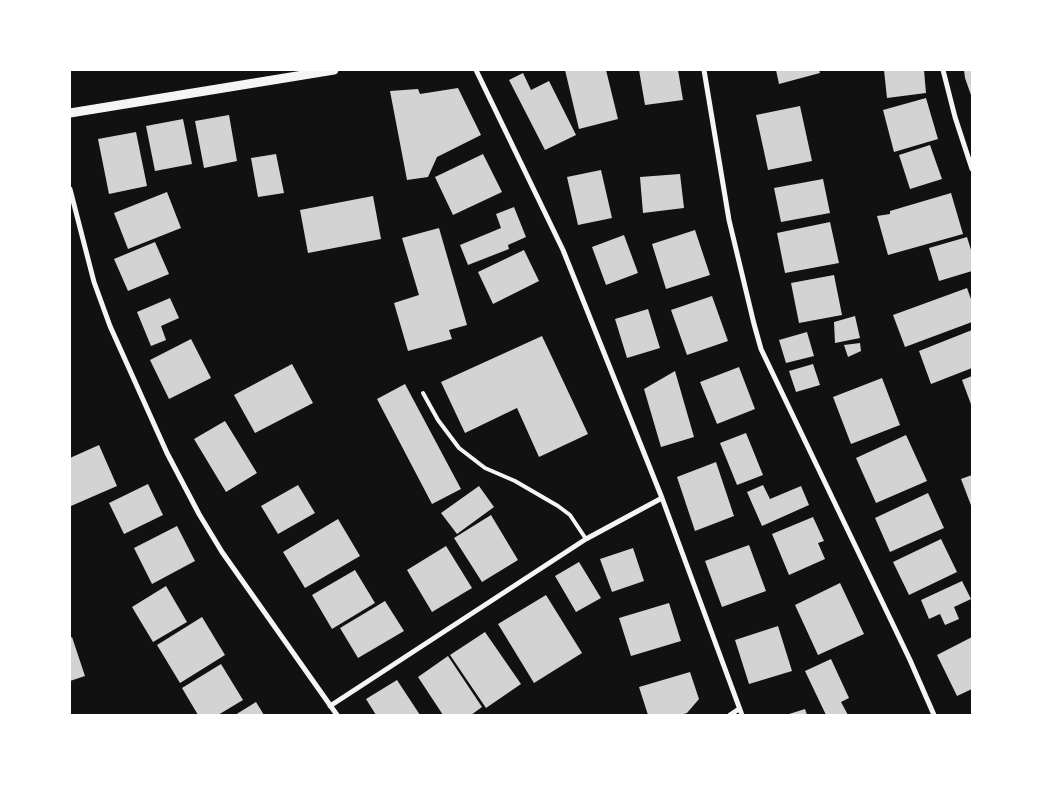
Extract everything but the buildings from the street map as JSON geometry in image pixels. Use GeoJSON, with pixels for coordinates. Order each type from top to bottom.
{"type":"FeatureCollection","features":[{"type":"Feature","properties":{"kind":"street"},"geometry":{"type":"LineString","coordinates":[[70,113],[318,71],[334,70]]}},
{"type":"Feature","properties":{"kind":"street"},"geometry":{"type":"LineString","coordinates":[[476,70],[563,250],[662,498],[742,715]]}},
{"type":"Feature","properties":{"kind":"street"},"geometry":{"type":"LineString","coordinates":[[704,70],[730,220],[761,349],[910,660],[934,715]]}},
{"type":"Feature","properties":{"kind":"street"},"geometry":{"type":"LineString","coordinates":[[943,70],[955,117],[972,169]]}},
{"type":"Feature","properties":{"kind":"street"},"geometry":{"type":"LineString","coordinates":[[70,189],[98,291],[110,326],[167,453],[199,514],[222,552],[337,715]]}},
{"type":"Feature","properties":{"kind":"street"},"geometry":{"type":"LineString","coordinates":[[330,706],[586,539],[662,498]]}},
{"type":"Feature","properties":{"kind":"street"},"geometry":{"type":"LineString","coordinates":[[730,715],[739,708]]}},
{"type":"Feature","properties":{"kind":"lane"},"geometry":{"type":"LineString","coordinates":[[424,393],[438,420],[458,448],[485,468],[515,481],[558,506],[570,515],[586,539]]}}]}
